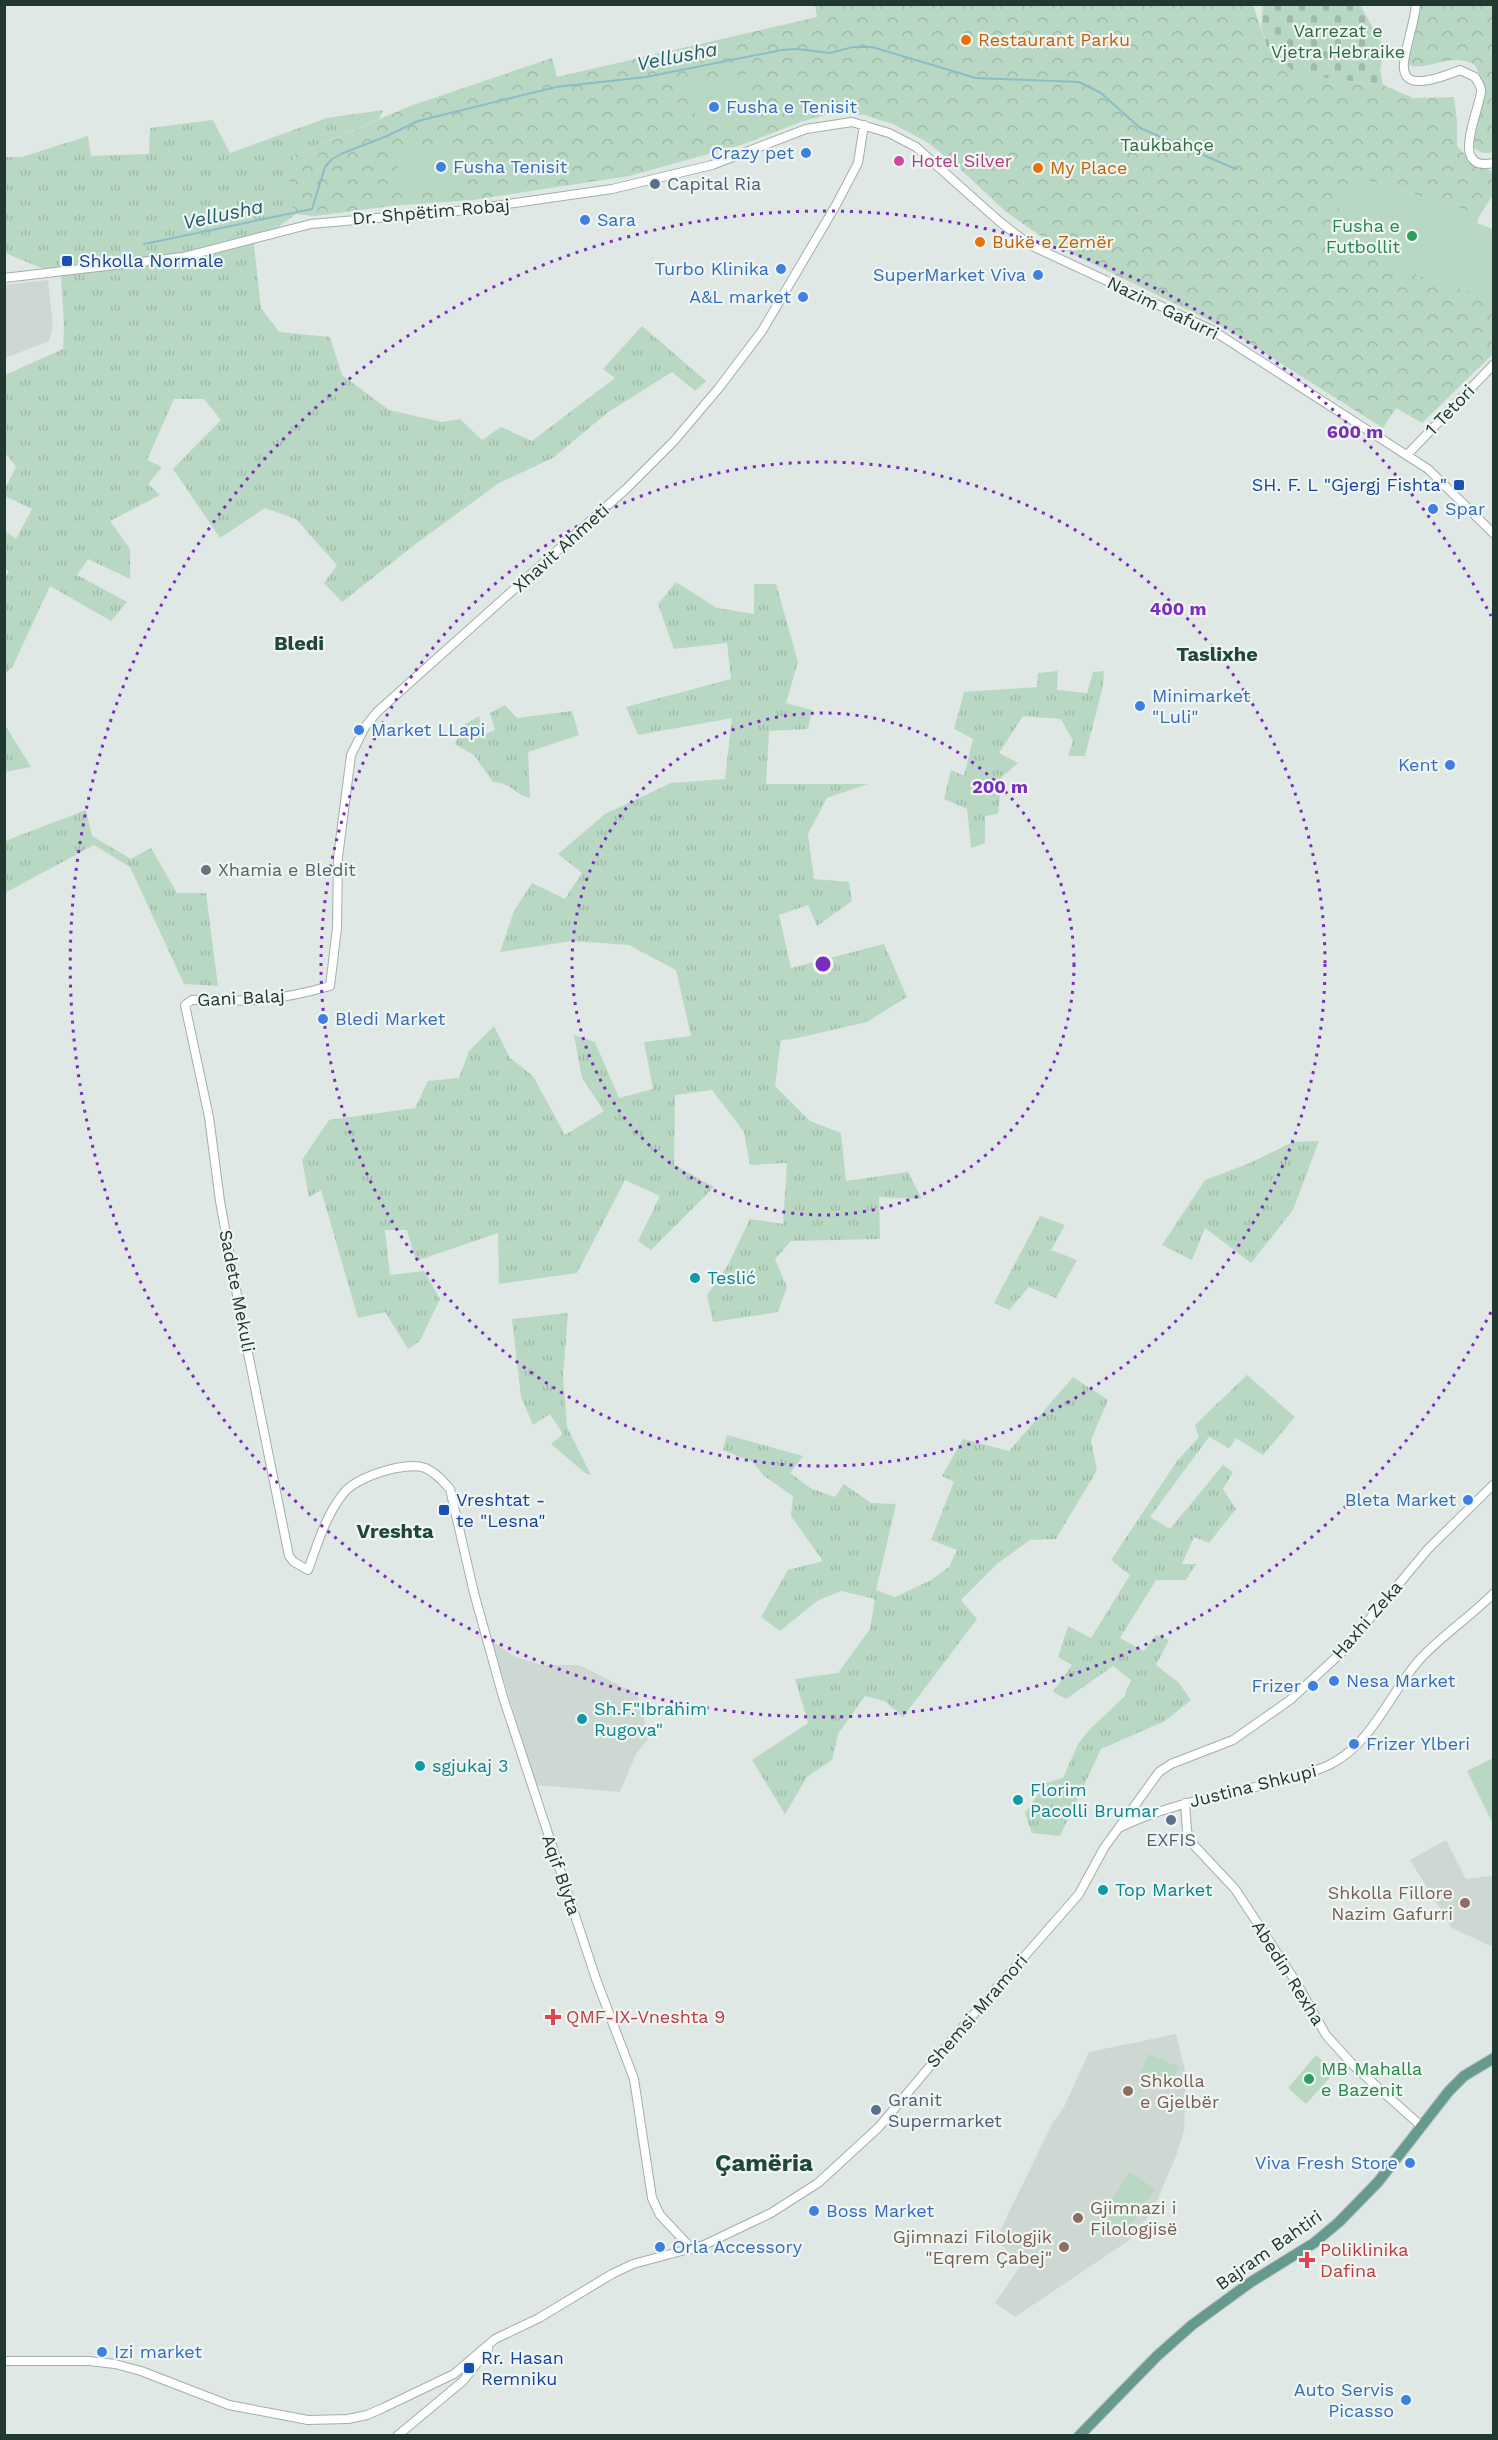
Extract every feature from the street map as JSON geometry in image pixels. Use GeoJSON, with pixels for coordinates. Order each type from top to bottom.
{"type":"FeatureCollection","features":[{"type":"Feature","properties":{"kind":"main road","name":"Bajram Bahtiri"},"geometry":{"type":"LineString","coordinates":[[1079,2436],[1156,2356],[1192,2325],[1251,2282],[1314,2243],[1339,2222],[1378,2182],[1444,2096],[1464,2076],[1494,2058]]}},
{"type":"Feature","properties":{"kind":"street"},"geometry":{"type":"LineString","coordinates":[[1416,4],[1402,59],[1405,71],[1413,80],[1423,82],[1434,81],[1460,70],[1475,77],[1481,91],[1468,141],[1470,152],[1478,162],[1494,163]]}},
{"type":"Feature","properties":{"kind":"street","name":"Nazim Gafurri"},"geometry":{"type":"LineString","coordinates":[[852,122],[888,133],[916,147],[1000,222],[1030,245],[1212,330],[1325,405],[1407,455],[1430,471],[1494,534]]}},
{"type":"Feature","properties":{"kind":"street","name":"Dr. Shpëtim Robaj"},"geometry":{"type":"LineString","coordinates":[[4,278],[183,257],[311,224],[467,210],[612,189],[649,182],[712,165],[806,129],[852,122]]}},
{"type":"Feature","properties":{"kind":"street","name":"Xhavit Ahmeti"},"geometry":{"type":"LineString","coordinates":[[330,986],[337,928],[338,857],[350,765],[354,747],[365,727],[377,712],[626,489],[674,441],[718,389],[762,331],[836,205],[858,163],[864,125]]}},
{"type":"Feature","properties":{"kind":"street","name":"1 Tetori"},"geometry":{"type":"LineString","coordinates":[[1407,455],[1494,364]]}},
{"type":"Feature","properties":{"kind":"street","name":"Gani Balaj"},"geometry":{"type":"LineString","coordinates":[[187,1002],[256,1000],[304,993],[330,986]]}},
{"type":"Feature","properties":{"kind":"street","name":"Sadete Mekuli"},"geometry":{"type":"LineString","coordinates":[[187,1002],[186,1009],[209,1117],[226,1236],[286,1549],[294,1562],[308,1570],[336,1505],[344,1492],[353,1484],[370,1476],[400,1467],[417,1466],[438,1476],[450,1489]]}},
{"type":"Feature","properties":{"kind":"street","name":"Haxhi Zeka"},"geometry":{"type":"LineString","coordinates":[[1120,1827],[1159,1772],[1172,1764],[1233,1740],[1290,1700],[1311,1681],[1342,1652],[1428,1549],[1494,1484]]}},
{"type":"Feature","properties":{"kind":"street","name":"Aqif Blyta"},"geometry":{"type":"LineString","coordinates":[[450,1489],[474,1593],[503,1697],[596,1979],[634,2079],[652,2198],[660,2215],[692,2249]]}},
{"type":"Feature","properties":{"kind":"street","name":"Justina Shkupi"},"geometry":{"type":"LineString","coordinates":[[1120,1827],[1155,1811],[1234,1793],[1317,1770],[1346,1756],[1371,1729],[1399,1686],[1423,1656],[1494,1593]]}},
{"type":"Feature","properties":{"kind":"street","name":"Abedin Rexha"},"geometry":{"type":"LineString","coordinates":[[1185,1803],[1187,1831],[1191,1842],[1235,1889],[1296,1982],[1326,2035],[1354,2066],[1420,2125]]}},
{"type":"Feature","properties":{"kind":"street","name":"Shemsi Mramori"},"geometry":{"type":"LineString","coordinates":[[495,2339],[539,2318],[612,2274],[633,2264],[692,2249],[720,2238],[789,2203],[818,2183],[868,2139],[1079,1894],[1104,1848],[1120,1827]]}},
{"type":"Feature","properties":{"kind":"street"},"geometry":{"type":"LineString","coordinates":[[4,2361],[89,2361],[115,2364],[141,2371],[229,2405],[285,2416],[329,2420],[368,2415],[417,2393],[454,2374],[495,2339]]}},
{"type":"Feature","properties":{"kind":"street"},"geometry":{"type":"LineString","coordinates":[[397,2436],[463,2381],[495,2339]]}},
{"type":"Feature","properties":{"kind":"shaded area"},"geometry":{"type":"Polygon","coordinates":[[[48,280],[53,327],[49,341],[5,358],[5,285],[48,280]]]}},
{"type":"Feature","properties":{"kind":"shaded area"},"geometry":{"type":"Polygon","coordinates":[[[492,1641],[513,1656],[542,1665],[579,1665],[637,1694],[649,1738],[636,1754],[620,1792],[536,1785],[492,1641]]]}},
{"type":"Feature","properties":{"kind":"shaded area","name":"Shkolla Fillore Nazim Gafurri"},"geometry":{"type":"Polygon","coordinates":[[[1446,1840],[1466,1879],[1493,1876],[1493,1947],[1452,1928],[1410,1860],[1446,1840]]]}},
{"type":"Feature","properties":{"kind":"shaded area","name":"Gjimnazi i Filologjisë"},"geometry":{"type":"Polygon","coordinates":[[[1176,2034],[1186,2074],[1184,2131],[1152,2212],[1128,2241],[1015,2317],[995,2303],[1021,2265],[996,2239],[1053,2122],[1064,2107],[1089,2052],[1176,2034]]]}},
{"type":"Feature","properties":{"kind":"green space","name":"Taukbahçe"},"geometry":{"type":"Polygon","coordinates":[[[815,5],[1253,5],[1267,47],[1296,74],[1383,85],[1413,98],[1454,97],[1457,146],[1469,159],[1493,172],[1493,199],[1491,198],[1480,215],[1354,176],[1482,295],[1493,294],[1493,354],[1422,423],[1396,408],[1383,428],[1225,328],[1052,244],[1005,211],[927,142],[893,124],[864,115],[836,112],[801,122],[741,145],[629,176],[473,200],[391,206],[315,216],[296,214],[287,195],[294,156],[410,106],[552,58],[557,77],[817,17],[815,5]]]}},
{"type":"Feature","properties":{"kind":"green space","name":"Varrezat e Vjetra Hebraike"},"geometry":{"type":"Polygon","coordinates":[[[1263,5],[1360,5],[1385,49],[1380,69],[1383,85],[1296,74],[1267,47],[1261,26],[1263,5]]]}},
{"type":"Feature","properties":{"kind":"green space"},"geometry":{"type":"Polygon","coordinates":[[[1417,5],[1493,5],[1493,152],[1479,151],[1469,141],[1483,83],[1475,65],[1456,60],[1422,66],[1407,64],[1417,5]]]}},
{"type":"Feature","properties":{"kind":"green space"},"geometry":{"type":"Polygon","coordinates":[[[748,73],[757,116],[698,128],[689,85],[748,73]]]}},
{"type":"Feature","properties":{"kind":"green space"},"geometry":{"type":"Polygon","coordinates":[[[383,110],[379,119],[294,156],[287,195],[296,214],[254,245],[261,308],[279,332],[330,337],[342,375],[389,410],[442,422],[460,419],[482,440],[501,427],[532,441],[615,378],[603,369],[642,326],[706,381],[695,391],[672,372],[607,413],[553,458],[499,483],[342,602],[324,583],[337,565],[296,519],[265,508],[220,538],[173,469],[221,420],[204,399],[174,399],[147,460],[162,467],[148,484],[160,495],[110,521],[130,549],[130,579],[88,559],[77,575],[127,602],[111,621],[50,586],[13,666],[5,674],[4,579],[9,572],[5,568],[5,531],[16,539],[32,509],[5,496],[4,491],[16,467],[5,452],[5,375],[63,349],[64,326],[61,276],[5,253],[5,157],[22,157],[88,136],[91,156],[149,154],[150,128],[213,120],[230,153],[327,118],[383,110]]]}},
{"type":"Feature","properties":{"kind":"green space"},"geometry":{"type":"Polygon","coordinates":[[[452,140],[462,182],[404,196],[394,153],[423,147],[425,154],[424,146],[452,140]]]}},
{"type":"Feature","properties":{"kind":"green space","name":"Fusha e Futbollit"},"geometry":{"type":"Polygon","coordinates":[[[1351,175],[1480,215],[1477,223],[1493,229],[1493,294],[1482,296],[1327,243],[1351,175]]]}},
{"type":"Feature","properties":{"kind":"green space"},"geometry":{"type":"Polygon","coordinates":[[[676,582],[717,608],[754,614],[754,584],[776,584],[798,662],[786,703],[812,710],[808,729],[769,731],[766,784],[868,784],[827,798],[808,834],[814,879],[849,882],[852,901],[817,926],[808,905],[779,915],[791,968],[884,944],[907,997],[867,1022],[781,1040],[775,1086],[810,1121],[841,1133],[846,1181],[908,1172],[922,1199],[879,1197],[880,1239],[791,1241],[775,1259],[787,1287],[778,1312],[713,1322],[707,1295],[728,1265],[750,1219],[783,1224],[787,1163],[750,1165],[744,1132],[712,1090],[675,1095],[674,1165],[714,1187],[651,1250],[638,1241],[660,1196],[625,1180],[577,1273],[499,1284],[498,1233],[416,1261],[407,1230],[385,1230],[390,1275],[424,1271],[440,1299],[420,1341],[408,1349],[385,1312],[358,1318],[321,1190],[309,1197],[302,1160],[329,1120],[415,1108],[428,1081],[459,1078],[469,1051],[494,1026],[510,1058],[533,1076],[565,1135],[604,1111],[582,1078],[574,1035],[595,1042],[619,1098],[653,1089],[644,1042],[691,1036],[676,970],[629,945],[572,941],[500,952],[514,911],[532,883],[565,899],[582,873],[558,854],[605,814],[671,783],[725,779],[732,718],[638,735],[626,707],[731,679],[727,643],[674,649],[658,604],[676,582]]]}},
{"type":"Feature","properties":{"kind":"green space"},"geometry":{"type":"Polygon","coordinates":[[[1058,671],[1057,690],[1087,693],[1093,672],[1104,671],[1103,686],[1085,756],[1068,756],[1073,741],[1061,719],[1023,716],[999,753],[1018,763],[1002,777],[998,814],[985,816],[985,843],[971,848],[967,809],[944,799],[951,770],[964,776],[973,739],[954,729],[964,692],[1037,687],[1038,673],[1058,671]]]}},
{"type":"Feature","properties":{"kind":"green space"},"geometry":{"type":"Polygon","coordinates":[[[505,705],[517,718],[572,711],[579,735],[528,752],[530,798],[505,785],[493,782],[474,755],[455,744],[464,725],[479,716],[483,735],[495,730],[490,713],[505,705]]]}},
{"type":"Feature","properties":{"kind":"green space"},"geometry":{"type":"Polygon","coordinates":[[[5,725],[31,767],[5,772],[5,725]]]}},
{"type":"Feature","properties":{"kind":"green space"},"geometry":{"type":"Polygon","coordinates":[[[86,810],[92,836],[131,859],[151,848],[177,893],[206,893],[218,986],[184,984],[130,867],[94,845],[5,893],[5,841],[86,810]]]}},
{"type":"Feature","properties":{"kind":"green space"},"geometry":{"type":"Polygon","coordinates":[[[1319,1141],[1293,1210],[1251,1263],[1205,1228],[1192,1260],[1162,1245],[1205,1180],[1250,1163],[1293,1142],[1319,1141]]]}},
{"type":"Feature","properties":{"kind":"green space"},"geometry":{"type":"Polygon","coordinates":[[[1040,1216],[1065,1225],[1051,1250],[1077,1260],[1056,1298],[1029,1287],[1009,1310],[994,1303],[1040,1216]]]}},
{"type":"Feature","properties":{"kind":"green space"},"geometry":{"type":"Polygon","coordinates":[[[568,1313],[563,1376],[567,1427],[591,1475],[585,1473],[551,1444],[563,1434],[550,1414],[533,1425],[521,1397],[512,1319],[568,1313]]]}},
{"type":"Feature","properties":{"kind":"green space"},"geometry":{"type":"Polygon","coordinates":[[[1247,1375],[1295,1417],[1263,1455],[1236,1438],[1229,1448],[1209,1437],[1150,1517],[1170,1529],[1223,1465],[1233,1472],[1223,1489],[1236,1509],[1209,1543],[1194,1537],[1182,1564],[1196,1564],[1186,1580],[1156,1580],[1120,1638],[1144,1651],[1156,1635],[1169,1640],[1156,1665],[1179,1683],[1191,1700],[1165,1721],[1101,1749],[1060,1836],[1032,1833],[1025,1813],[1046,1783],[1063,1778],[1078,1744],[1090,1729],[1124,1697],[1131,1680],[1113,1666],[1066,1699],[1053,1692],[1072,1665],[1058,1657],[1068,1626],[1091,1638],[1130,1575],[1111,1560],[1177,1461],[1199,1437],[1195,1425],[1247,1375]]]}},
{"type":"Feature","properties":{"kind":"green space"},"geometry":{"type":"Polygon","coordinates":[[[1073,1377],[1108,1400],[1091,1440],[1097,1470],[1056,1539],[1030,1540],[998,1563],[961,1600],[977,1619],[903,1717],[885,1701],[865,1696],[838,1734],[832,1760],[807,1777],[785,1814],[752,1760],[808,1723],[795,1679],[838,1673],[870,1629],[875,1599],[841,1591],[817,1601],[780,1631],[761,1617],[788,1570],[823,1561],[791,1516],[793,1496],[764,1476],[753,1462],[723,1450],[727,1435],[803,1456],[790,1473],[810,1488],[835,1497],[844,1484],[871,1503],[896,1504],[876,1590],[895,1597],[931,1580],[949,1567],[957,1550],[931,1540],[954,1482],[942,1476],[963,1439],[1009,1451],[1073,1377]]]}},
{"type":"Feature","properties":{"kind":"green space"},"geometry":{"type":"Polygon","coordinates":[[[1493,1758],[1493,1824],[1467,1771],[1493,1758]]]}},
{"type":"Feature","properties":{"kind":"green space"},"geometry":{"type":"Polygon","coordinates":[[[1149,2054],[1179,2067],[1170,2086],[1140,2073],[1149,2054]]]}},
{"type":"Feature","properties":{"kind":"green space"},"geometry":{"type":"Polygon","coordinates":[[[1316,2055],[1335,2072],[1306,2104],[1288,2088],[1316,2055]]]}},
{"type":"Feature","properties":{"kind":"green space"},"geometry":{"type":"Polygon","coordinates":[[[1130,2172],[1155,2189],[1126,2232],[1101,2216],[1130,2172]]]}},
{"type":"Feature","properties":{"kind":"waterway","name":"Vellusha"},"geometry":{"type":"LineString","coordinates":[[144,244],[312,209],[325,167],[332,159],[418,121],[556,87],[646,77],[782,50],[797,49],[830,53],[853,47],[872,47],[976,78],[1079,82],[1101,93],[1140,128],[1236,169]]}},
{"type":"Feature","properties":{"kind":"place","name":"Restaurant Parku"},"geometry":{"type":"Point","coordinates":[966,40]}},
{"type":"Feature","properties":{"kind":"place","name":"Fusha e Tenisit"},"geometry":{"type":"Point","coordinates":[714,107]}},
{"type":"Feature","properties":{"kind":"place","name":"Crazy pet"},"geometry":{"type":"Point","coordinates":[806,153]}},
{"type":"Feature","properties":{"kind":"place","name":"Hotel Silver"},"geometry":{"type":"Point","coordinates":[899,161]}},
{"type":"Feature","properties":{"kind":"place","name":"Fusha Tenisit"},"geometry":{"type":"Point","coordinates":[441,167]}},
{"type":"Feature","properties":{"kind":"place","name":"My Place"},"geometry":{"type":"Point","coordinates":[1038,168]}},
{"type":"Feature","properties":{"kind":"place","name":"Capital Ria"},"geometry":{"type":"Point","coordinates":[655,184]}},
{"type":"Feature","properties":{"kind":"place","name":"Sara"},"geometry":{"type":"Point","coordinates":[585,220]}},
{"type":"Feature","properties":{"kind":"place","name":"Fusha e Futbollit"},"geometry":{"type":"Point","coordinates":[1412,236]}},
{"type":"Feature","properties":{"kind":"place","name":"Bukë e Zemër"},"geometry":{"type":"Point","coordinates":[980,242]}},
{"type":"Feature","properties":{"kind":"place","name":"Shkolla Normale"},"geometry":{"type":"Point","coordinates":[67,261]}},
{"type":"Feature","properties":{"kind":"place","name":"Turbo Klinika"},"geometry":{"type":"Point","coordinates":[781,269]}},
{"type":"Feature","properties":{"kind":"place","name":"SuperMarket Viva"},"geometry":{"type":"Point","coordinates":[1038,275]}},
{"type":"Feature","properties":{"kind":"place","name":"A&L market"},"geometry":{"type":"Point","coordinates":[803,297]}},
{"type":"Feature","properties":{"kind":"place","name":"SH. F. L \"Gjergj Fishta\""},"geometry":{"type":"Point","coordinates":[1459,485]}},
{"type":"Feature","properties":{"kind":"place","name":"Spar"},"geometry":{"type":"Point","coordinates":[1433,509]}},
{"type":"Feature","properties":{"kind":"place","name":"Minimarket \"Luli\""},"geometry":{"type":"Point","coordinates":[1140,706]}},
{"type":"Feature","properties":{"kind":"place","name":"Market LLapi"},"geometry":{"type":"Point","coordinates":[359,730]}},
{"type":"Feature","properties":{"kind":"place","name":"Kent"},"geometry":{"type":"Point","coordinates":[1450,765]}},
{"type":"Feature","properties":{"kind":"place","name":"Xhamia e Bledit"},"geometry":{"type":"Point","coordinates":[206,870]}},
{"type":"Feature","properties":{"kind":"place","name":"Bledi Market"},"geometry":{"type":"Point","coordinates":[323,1019]}},
{"type":"Feature","properties":{"kind":"place","name":"Teslić"},"geometry":{"type":"Point","coordinates":[695,1278]}},
{"type":"Feature","properties":{"kind":"place","name":"Bleta Market"},"geometry":{"type":"Point","coordinates":[1468,1500]}},
{"type":"Feature","properties":{"kind":"place","name":"Vreshtat - te \"Lesna\""},"geometry":{"type":"Point","coordinates":[444,1510]}},
{"type":"Feature","properties":{"kind":"place","name":"Nesa Market"},"geometry":{"type":"Point","coordinates":[1334,1681]}},
{"type":"Feature","properties":{"kind":"place","name":"Frizer"},"geometry":{"type":"Point","coordinates":[1313,1686]}},
{"type":"Feature","properties":{"kind":"place","name":"Sh.F.\"Ibrahim Rugova\""},"geometry":{"type":"Point","coordinates":[582,1719]}},
{"type":"Feature","properties":{"kind":"place","name":"Frizer Ylberi"},"geometry":{"type":"Point","coordinates":[1354,1744]}},
{"type":"Feature","properties":{"kind":"place","name":"sgjukaj 3"},"geometry":{"type":"Point","coordinates":[420,1766]}},
{"type":"Feature","properties":{"kind":"place","name":"Florim Pacolli Brumar"},"geometry":{"type":"Point","coordinates":[1018,1800]}},
{"type":"Feature","properties":{"kind":"place","name":"EXFIS"},"geometry":{"type":"Point","coordinates":[1171,1820]}},
{"type":"Feature","properties":{"kind":"place","name":"Top Market"},"geometry":{"type":"Point","coordinates":[1103,1890]}},
{"type":"Feature","properties":{"kind":"place","name":"Shkolla Fillore Nazim Gafurri"},"geometry":{"type":"Point","coordinates":[1465,1903]}},
{"type":"Feature","properties":{"kind":"place","name":"QMF-IX-Vneshta 9"},"geometry":{"type":"Point","coordinates":[553,2017]}},
{"type":"Feature","properties":{"kind":"place","name":"MB Mahalla e Bazenit"},"geometry":{"type":"Point","coordinates":[1309,2079]}},
{"type":"Feature","properties":{"kind":"place","name":"Shkolla e Gjelbër"},"geometry":{"type":"Point","coordinates":[1128,2091]}},
{"type":"Feature","properties":{"kind":"place","name":"Granit Supermarket"},"geometry":{"type":"Point","coordinates":[876,2110]}},
{"type":"Feature","properties":{"kind":"place","name":"Viva Fresh Store"},"geometry":{"type":"Point","coordinates":[1410,2163]}},
{"type":"Feature","properties":{"kind":"place","name":"Boss Market"},"geometry":{"type":"Point","coordinates":[814,2211]}},
{"type":"Feature","properties":{"kind":"place","name":"Gjimnazi i Filologjisë"},"geometry":{"type":"Point","coordinates":[1078,2218]}},
{"type":"Feature","properties":{"kind":"place","name":"Orla Accessory"},"geometry":{"type":"Point","coordinates":[660,2247]}},
{"type":"Feature","properties":{"kind":"place","name":"Gjimnazi Filologjik \"Eqrem Çabej\""},"geometry":{"type":"Point","coordinates":[1064,2247]}},
{"type":"Feature","properties":{"kind":"place","name":"Poliklinika Dafina"},"geometry":{"type":"Point","coordinates":[1307,2260]}},
{"type":"Feature","properties":{"kind":"place","name":"Izi market"},"geometry":{"type":"Point","coordinates":[102,2352]}},
{"type":"Feature","properties":{"kind":"place","name":"Rr. Hasan Remniku"},"geometry":{"type":"Point","coordinates":[469,2368]}},
{"type":"Feature","properties":{"kind":"place","name":"Auto Servis Picasso"},"geometry":{"type":"Point","coordinates":[1406,2400]}},
{"type":"Feature","properties":{"kind":"district","name":"Bledi"},"geometry":{"type":"Point","coordinates":[299,643]}},
{"type":"Feature","properties":{"kind":"district","name":"Taslixhe"},"geometry":{"type":"Point","coordinates":[1217,654]}},
{"type":"Feature","properties":{"kind":"district","name":"Vreshta"},"geometry":{"type":"Point","coordinates":[395,1531]}},
{"type":"Feature","properties":{"kind":"district","name":"Çamëria"},"geometry":{"type":"Point","coordinates":[764,2163]}}]}
